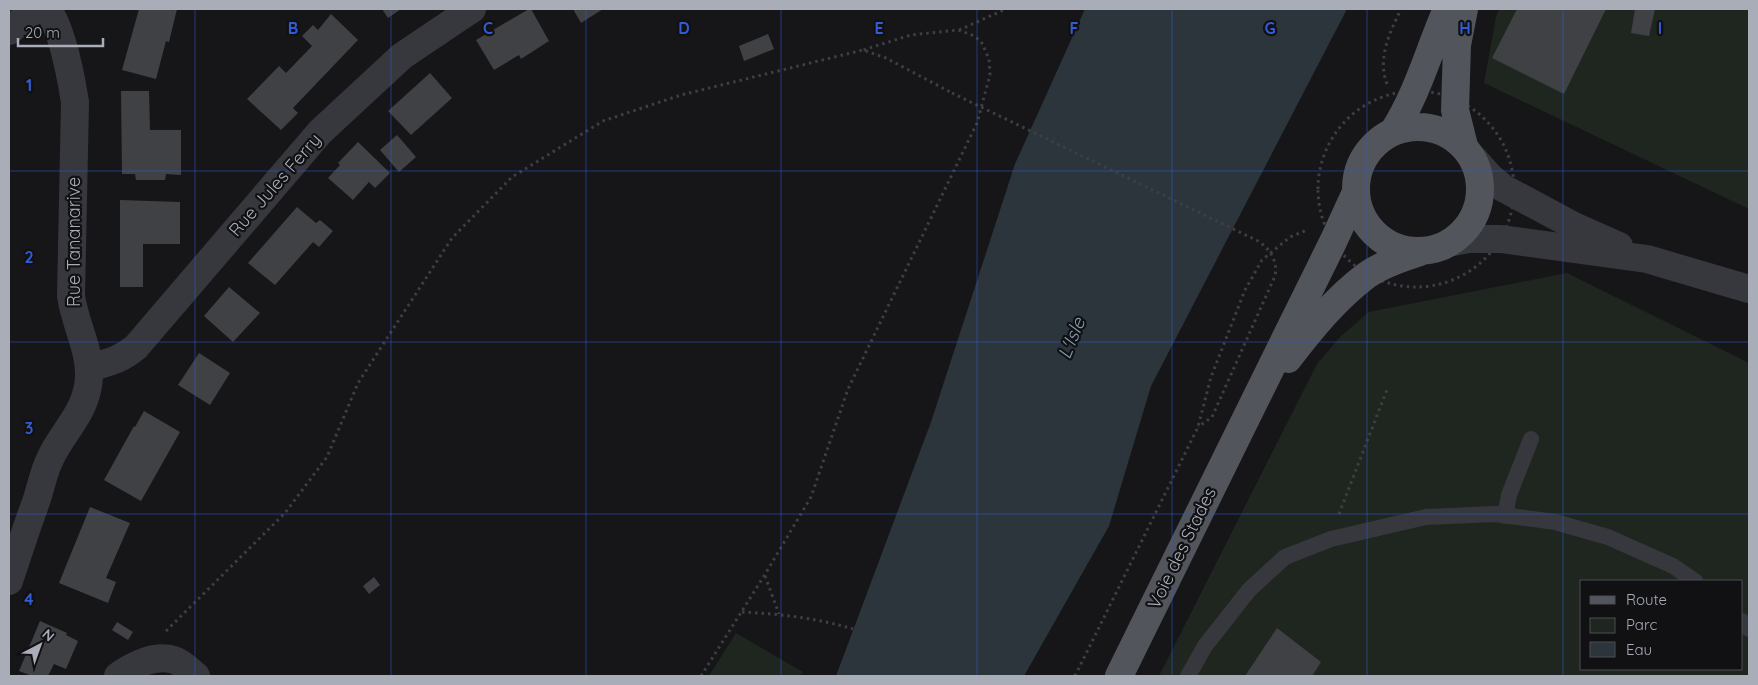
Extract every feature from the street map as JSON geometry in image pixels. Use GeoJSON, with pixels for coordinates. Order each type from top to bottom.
{"type":"FeatureCollection","features":[{"type":"Feature","properties":{"kind":"main road"},"geometry":{"type":"LineString","coordinates":[[1393,132],[1408,108],[1403,93],[1434,38],[1447,9]]}},
{"type":"Feature","properties":{"kind":"main road"},"geometry":{"type":"LineString","coordinates":[[1464,9],[1457,46],[1454,110],[1469,153],[1480,177],[1481,195],[1477,213],[1467,229],[1453,242],[1438,249],[1420,252],[1401,250],[1384,241],[1369,228],[1360,211],[1356,192],[1357,177],[1361,163],[1369,150],[1380,139],[1393,132],[1412,127],[1430,128],[1449,134],[1469,153]]}},
{"type":"Feature","properties":{"kind":"main road","name":"Voie des Stades"},"geometry":{"type":"LineString","coordinates":[[1119,676],[1245,420],[1325,232],[1356,192]]}},
{"type":"Feature","properties":{"kind":"main road","name":"Voie des Stades"},"geometry":{"type":"LineString","coordinates":[[1245,420],[1271,381],[1316,323],[1337,301],[1368,275],[1402,258],[1420,252]]}},
{"type":"Feature","properties":{"kind":"street"},"geometry":{"type":"LineString","coordinates":[[9,31],[35,9]]}},
{"type":"Feature","properties":{"kind":"street","name":"Rue Tananarive"},"geometry":{"type":"LineString","coordinates":[[9,582],[50,458],[80,410],[86,393],[89,368],[86,347],[73,314],[70,296],[75,102],[71,75],[59,31],[53,16],[47,9]]}},
{"type":"Feature","properties":{"kind":"street","name":"Rue Jules Ferry"},"geometry":{"type":"LineString","coordinates":[[89,368],[110,363],[128,354],[136,347],[320,132],[402,56],[472,9]]}},
{"type":"Feature","properties":{"kind":"street"},"geometry":{"type":"LineString","coordinates":[[1469,153],[1502,188],[1574,226],[1648,258],[1749,289]]}},
{"type":"Feature","properties":{"kind":"street"},"geometry":{"type":"LineString","coordinates":[[1453,242],[1469,239],[1501,239],[1648,258]]}},
{"type":"Feature","properties":{"kind":"street"},"geometry":{"type":"LineString","coordinates":[[118,676],[137,664],[162,660],[196,676]]}},
{"type":"Feature","properties":{"kind":"lane"},"geometry":{"type":"LineString","coordinates":[[1505,516],[1509,495],[1531,439]]}},
{"type":"Feature","properties":{"kind":"lane"},"geometry":{"type":"LineString","coordinates":[[1188,676],[1205,646],[1249,590],[1285,557],[1331,538],[1426,517],[1496,514],[1555,522],[1608,537],[1673,566],[1694,580]]}},
{"type":"Feature","properties":{"kind":"path"},"geometry":{"type":"LineString","coordinates":[[162,660],[152,644],[285,513],[327,457],[358,383],[452,238],[512,177],[603,122],[681,95],[863,50],[911,35],[958,30],[1006,9]]}},
{"type":"Feature","properties":{"kind":"path"},"geometry":{"type":"LineString","coordinates":[[1401,9],[1384,53],[1383,72],[1403,93]]}},
{"type":"Feature","properties":{"kind":"path"},"geometry":{"type":"LineString","coordinates":[[701,676],[811,497],[848,388],[977,123],[990,75],[989,59],[980,41],[972,35],[958,30]]}},
{"type":"Feature","properties":{"kind":"path"},"geometry":{"type":"LineString","coordinates":[[863,50],[886,58],[952,93],[1268,247],[1274,259],[1275,276],[1212,417],[1198,427]]}},
{"type":"Feature","properties":{"kind":"path"},"geometry":{"type":"LineString","coordinates":[[1403,93],[1437,93],[1455,98],[1480,114],[1500,137],[1512,167],[1514,194],[1512,212],[1501,239],[1487,259],[1466,275],[1442,285],[1420,288],[1393,286],[1368,275],[1346,259],[1325,232],[1317,193],[1319,170],[1327,147],[1346,120],[1366,104],[1403,93]]}},
{"type":"Feature","properties":{"kind":"path"},"geometry":{"type":"LineString","coordinates":[[1075,676],[1198,427],[1211,378],[1244,290],[1262,260],[1290,236],[1311,228]]}},
{"type":"Feature","properties":{"kind":"path"},"geometry":{"type":"LineString","coordinates":[[1331,538],[1388,387]]}},
{"type":"Feature","properties":{"kind":"path"},"geometry":{"type":"LineString","coordinates":[[764,576],[779,614]]}},
{"type":"Feature","properties":{"kind":"path"},"geometry":{"type":"LineString","coordinates":[[741,612],[779,614],[830,622],[853,629]]}},
{"type":"Feature","properties":{"kind":"green space"},"geometry":{"type":"Polygon","coordinates":[[[1499,9],[1749,9],[1749,209],[1484,83],[1499,9]]]}},
{"type":"Feature","properties":{"kind":"green space"},"geometry":{"type":"Polygon","coordinates":[[[1567,273],[1749,363],[1749,676],[1159,676],[1317,364],[1341,336],[1369,312],[1567,273]]]}},
{"type":"Feature","properties":{"kind":"green space"},"geometry":{"type":"Polygon","coordinates":[[[736,633],[803,672],[800,676],[709,676],[736,633]]]}},
{"type":"Feature","properties":{"kind":"water","name":"L'Isle"},"geometry":{"type":"Polygon","coordinates":[[[1085,9],[1347,9],[1151,386],[1109,526],[1024,676],[836,676],[931,422],[1015,164],[1085,9]]]}},
{"type":"Feature","properties":{"kind":"building"},"geometry":{"type":"Polygon","coordinates":[[[139,9],[177,9],[169,42],[166,41],[156,79],[122,70],[139,9]]]}},
{"type":"Feature","properties":{"kind":"building"},"geometry":{"type":"Polygon","coordinates":[[[382,9],[401,9],[388,18],[382,9]]]}},
{"type":"Feature","properties":{"kind":"building"},"geometry":{"type":"Polygon","coordinates":[[[531,9],[549,41],[521,59],[519,55],[494,70],[476,40],[531,9]]]}},
{"type":"Feature","properties":{"kind":"building"},"geometry":{"type":"Polygon","coordinates":[[[573,9],[603,9],[581,23],[573,9]]]}},
{"type":"Feature","properties":{"kind":"building"},"geometry":{"type":"Polygon","coordinates":[[[1517,9],[1606,9],[1564,94],[1492,58],[1517,9]]]}},
{"type":"Feature","properties":{"kind":"building"},"geometry":{"type":"Polygon","coordinates":[[[1635,9],[1655,9],[1649,36],[1631,33],[1635,9]]]}},
{"type":"Feature","properties":{"kind":"building"},"geometry":{"type":"Polygon","coordinates":[[[331,14],[358,40],[293,108],[298,113],[281,130],[247,99],[279,66],[286,73],[312,46],[302,36],[313,25],[318,30],[331,14]]]}},
{"type":"Feature","properties":{"kind":"building"},"geometry":{"type":"Polygon","coordinates":[[[768,34],[774,49],[744,61],[739,46],[768,34]]]}},
{"type":"Feature","properties":{"kind":"building"},"geometry":{"type":"Polygon","coordinates":[[[430,73],[452,98],[411,135],[388,111],[430,73]]]}},
{"type":"Feature","properties":{"kind":"building"},"geometry":{"type":"Polygon","coordinates":[[[121,91],[149,91],[150,130],[181,130],[181,175],[166,174],[165,180],[136,180],[135,174],[122,174],[121,91]]]}},
{"type":"Feature","properties":{"kind":"building"},"geometry":{"type":"Polygon","coordinates":[[[397,135],[416,157],[399,172],[380,150],[397,135]]]}},
{"type":"Feature","properties":{"kind":"building"},"geometry":{"type":"Polygon","coordinates":[[[358,142],[390,173],[375,188],[369,182],[353,200],[328,178],[340,165],[338,163],[358,142]]]}},
{"type":"Feature","properties":{"kind":"building"},"geometry":{"type":"Polygon","coordinates":[[[120,200],[180,202],[180,244],[143,244],[143,287],[120,287],[120,200]]]}},
{"type":"Feature","properties":{"kind":"building"},"geometry":{"type":"Polygon","coordinates":[[[297,207],[316,223],[320,220],[333,231],[319,247],[313,242],[275,285],[248,263],[297,207]]]}},
{"type":"Feature","properties":{"kind":"building"},"geometry":{"type":"Polygon","coordinates":[[[229,287],[260,313],[233,342],[204,316],[229,287]]]}},
{"type":"Feature","properties":{"kind":"building"},"geometry":{"type":"Polygon","coordinates":[[[199,353],[230,373],[210,405],[178,385],[199,353]]]}},
{"type":"Feature","properties":{"kind":"building"},"geometry":{"type":"Polygon","coordinates":[[[144,411],[180,432],[141,501],[104,480],[144,411]]]}},
{"type":"Feature","properties":{"kind":"building"},"geometry":{"type":"Polygon","coordinates":[[[90,507],[130,523],[106,578],[116,582],[108,603],[59,583],[90,507]]]}},
{"type":"Feature","properties":{"kind":"building"},"geometry":{"type":"Polygon","coordinates":[[[374,577],[380,585],[369,594],[363,586],[374,577]]]}},
{"type":"Feature","properties":{"kind":"building"},"geometry":{"type":"Polygon","coordinates":[[[40,621],[67,633],[66,635],[78,641],[66,669],[54,664],[48,676],[32,676],[19,671],[40,621]]]}},
{"type":"Feature","properties":{"kind":"building"},"geometry":{"type":"Polygon","coordinates":[[[117,622],[133,632],[128,640],[112,630],[117,622]]]}},
{"type":"Feature","properties":{"kind":"building"},"geometry":{"type":"Polygon","coordinates":[[[1277,628],[1321,662],[1312,676],[1245,676],[1277,628]]]}}]}
